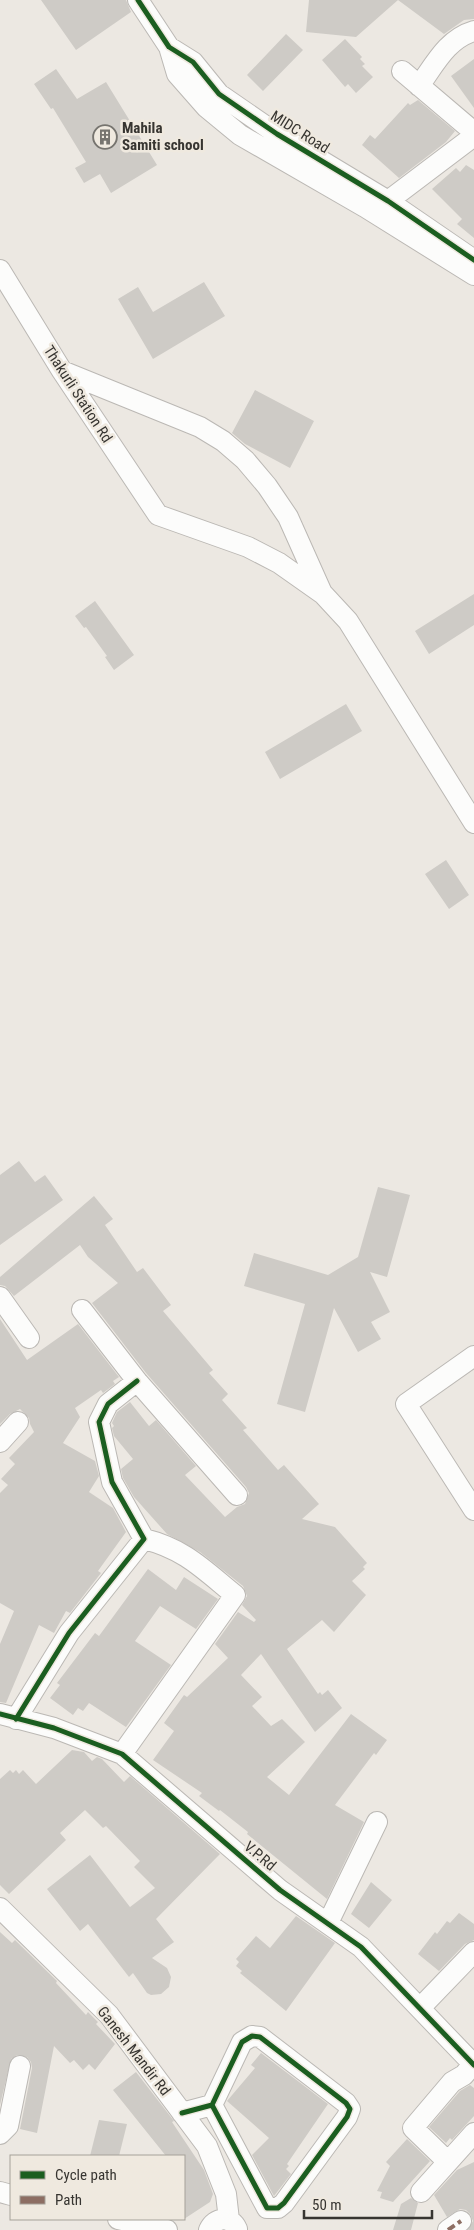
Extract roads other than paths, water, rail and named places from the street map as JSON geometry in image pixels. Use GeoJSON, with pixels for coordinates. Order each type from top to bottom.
{"type":"FeatureCollection","features":[{"type":"Feature","properties":{"kind":"street","name":"MIDC Road"},"geometry":{"type":"LineString","coordinates":[[138,0],[169,47],[193,62],[212,100],[262,124],[315,167],[383,208],[432,241],[474,260]]}},
{"type":"Feature","properties":{"kind":"street"},"geometry":{"type":"LineString","coordinates":[[419,86],[451,43],[464,34],[474,31]]}},
{"type":"Feature","properties":{"kind":"street"},"geometry":{"type":"LineString","coordinates":[[402,71],[471,130]]}},
{"type":"Feature","properties":{"kind":"street"},"geometry":{"type":"LineString","coordinates":[[212,100],[248,140],[315,167]]}},
{"type":"Feature","properties":{"kind":"street"},"geometry":{"type":"LineString","coordinates":[[248,140],[262,124]]}},
{"type":"Feature","properties":{"kind":"street"},"geometry":{"type":"LineString","coordinates":[[450,140],[471,130]]}},
{"type":"Feature","properties":{"kind":"street"},"geometry":{"type":"LineString","coordinates":[[383,208],[471,130]]}},
{"type":"Feature","properties":{"kind":"street"},"geometry":{"type":"LineString","coordinates":[[432,241],[474,275]]}},
{"type":"Feature","properties":{"kind":"street","name":"Thakurli Station Rd"},"geometry":{"type":"LineString","coordinates":[[0,270],[62,371],[158,515],[248,547],[279,563],[323,594]]}},
{"type":"Feature","properties":{"kind":"street"},"geometry":{"type":"LineString","coordinates":[[62,371],[200,427],[223,441],[245,460],[288,516],[323,594],[348,622],[474,823]]}},
{"type":"Feature","properties":{"kind":"street"},"geometry":{"type":"LineString","coordinates":[[0,1298],[29,1338]]}},
{"type":"Feature","properties":{"kind":"street"},"geometry":{"type":"LineString","coordinates":[[82,1310],[137,1381],[237,1495]]}},
{"type":"Feature","properties":{"kind":"street"},"geometry":{"type":"LineString","coordinates":[[474,1356],[406,1404],[474,1510]]}},
{"type":"Feature","properties":{"kind":"street"},"geometry":{"type":"LineString","coordinates":[[122,1754],[235,1595],[184,1554],[163,1544],[144,1539],[112,1482],[99,1422],[108,1404],[137,1381]]}},
{"type":"Feature","properties":{"kind":"street"},"geometry":{"type":"LineString","coordinates":[[0,1442],[18,1422]]}},
{"type":"Feature","properties":{"kind":"street"},"geometry":{"type":"LineString","coordinates":[[8,1716],[144,1539]]}},
{"type":"Feature","properties":{"kind":"street","name":"V.P.Rd"},"geometry":{"type":"LineString","coordinates":[[8,1716],[54,1728],[122,1754],[280,1890],[361,1947],[472,2058]]}},
{"type":"Feature","properties":{"kind":"street"},"geometry":{"type":"LineString","coordinates":[[328,1923],[376,1822]]}},
{"type":"Feature","properties":{"kind":"street","name":"Ganesh Mandir Rd"},"geometry":{"type":"LineString","coordinates":[[0,1908],[109,2015],[207,2146],[226,2194],[233,2225]]}},
{"type":"Feature","properties":{"kind":"street"},"geometry":{"type":"LineString","coordinates":[[420,2008],[474,1952]]}},
{"type":"Feature","properties":{"kind":"street"},"geometry":{"type":"LineString","coordinates":[[182,2113],[212,2105],[242,2042],[252,2036],[260,2036],[346,2103],[350,2109],[341,2125],[284,2203],[278,2208],[267,2208],[212,2105]]}},
{"type":"Feature","properties":{"kind":"street"},"geometry":{"type":"LineString","coordinates":[[448,2162],[413,2128],[452,2082],[464,2075],[472,2058]]}},
{"type":"Feature","properties":{"kind":"street"},"geometry":{"type":"LineString","coordinates":[[0,2134],[8,2126],[20,2066]]}},
{"type":"Feature","properties":{"kind":"street"},"geometry":{"type":"LineString","coordinates":[[420,2192],[474,2133]]}},
{"type":"Feature","properties":{"kind":"street"},"geometry":{"type":"LineString","coordinates":[[122,2220],[167,2230]]}},
{"type":"Feature","properties":{"kind":"street"},"geometry":{"type":"LineString","coordinates":[[209,2230],[211,2225],[219,2220],[233,2225]]}},
{"type":"Feature","properties":{"kind":"place","name":"Mahila Samiti school"},"geometry":{"type":"Point","coordinates":[105,137]}}]}
